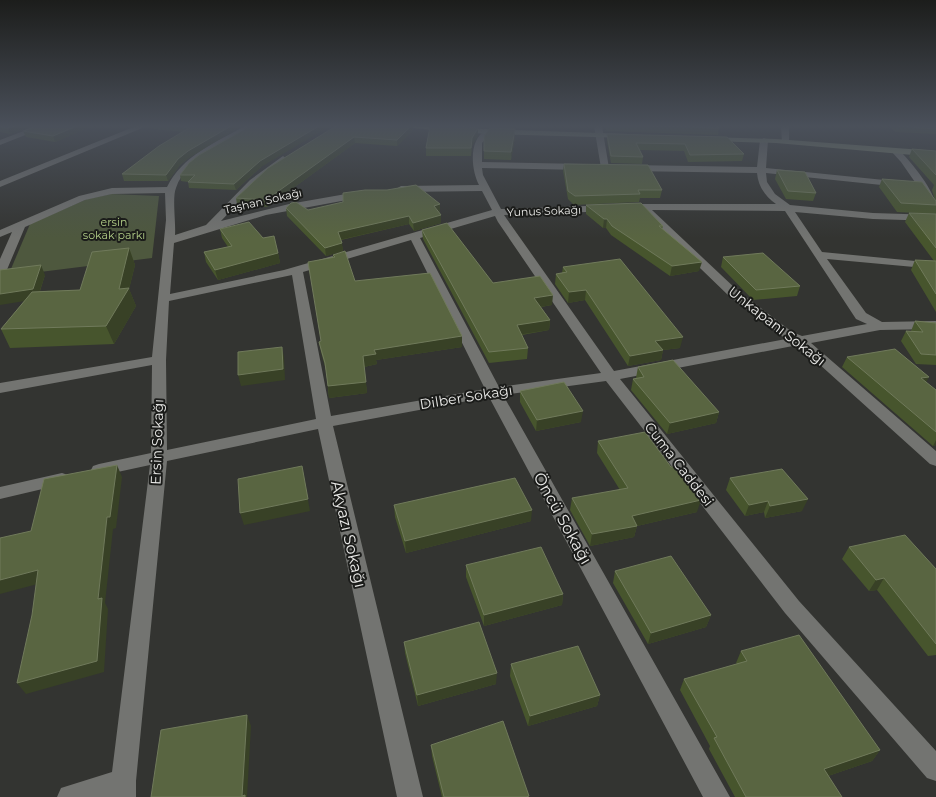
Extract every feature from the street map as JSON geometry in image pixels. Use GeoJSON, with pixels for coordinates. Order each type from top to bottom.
{"type":"FeatureCollection","features":[{"type":"Feature","properties":{"kind":"street"},"geometry":{"type":"LineString","coordinates":[[0,184],[51,163]]}},
{"type":"Feature","properties":{"kind":"street"},"geometry":{"type":"LineString","coordinates":[[0,234],[82,198],[112,191],[170,190],[176,178],[191,163]]}},
{"type":"Feature","properties":{"kind":"street"},"geometry":{"type":"LineString","coordinates":[[211,226],[236,197],[265,171],[277,163]]}},
{"type":"Feature","properties":{"kind":"street"},"geometry":{"type":"LineString","coordinates":[[604,163],[605,168]]}},
{"type":"Feature","properties":{"kind":"street"},"geometry":{"type":"LineString","coordinates":[[762,163],[762,182],[771,196],[788,208],[861,316],[880,326]]}},
{"type":"Feature","properties":{"kind":"street"},"geometry":{"type":"LineString","coordinates":[[904,163],[936,206]]}},
{"type":"Feature","properties":{"kind":"street"},"geometry":{"type":"LineString","coordinates":[[478,165],[761,170],[923,187]]}},
{"type":"Feature","properties":{"kind":"street","name":"Cuma Caddesi"},"geometry":{"type":"LineString","coordinates":[[478,165],[478,175],[497,212],[610,376],[792,607],[936,769]]}},
{"type":"Feature","properties":{"kind":"street"},"geometry":{"type":"LineString","coordinates":[[390,190],[410,188],[484,188]]}},
{"type":"Feature","properties":{"kind":"street","name":"Ersin Sokağı"},"geometry":{"type":"LineString","coordinates":[[123,789],[159,456],[159,360],[162,300],[171,220],[170,190]]}},
{"type":"Feature","properties":{"kind":"street","name":"Taşhan Sokağı"},"geometry":{"type":"LineString","coordinates":[[168,241],[211,226],[332,198],[371,193]]}},
{"type":"Feature","properties":{"kind":"street","name":"Yunus Sokağı"},"geometry":{"type":"LineString","coordinates":[[162,300],[297,269],[497,212],[643,207],[788,208],[873,216],[936,218]]}},
{"type":"Feature","properties":{"kind":"street","name":"Unkapanı Sokağı"},"geometry":{"type":"LineString","coordinates":[[643,207],[733,293],[787,335],[800,341],[936,460]]}},
{"type":"Feature","properties":{"kind":"street"},"geometry":{"type":"LineString","coordinates":[[0,272],[21,225]]}},
{"type":"Feature","properties":{"kind":"street","name":"Öncü Sokağı"},"geometry":{"type":"LineString","coordinates":[[414,236],[494,392],[702,773],[717,797]]}},
{"type":"Feature","properties":{"kind":"street"},"geometry":{"type":"LineString","coordinates":[[818,255],[936,266]]}},
{"type":"Feature","properties":{"kind":"street","name":"Akyazı Sokağı"},"geometry":{"type":"LineString","coordinates":[[297,269],[324,422],[410,797]]}},
{"type":"Feature","properties":{"kind":"street","name":"Dilber Sokağı"},"geometry":{"type":"LineString","coordinates":[[0,493],[159,456],[324,422],[494,392],[610,376],[880,326],[936,325]]}},
{"type":"Feature","properties":{"kind":"street"},"geometry":{"type":"LineString","coordinates":[[0,388],[159,360]]}},
{"type":"Feature","properties":{"kind":"street"},"geometry":{"type":"LineString","coordinates":[[70,797],[123,789]]}},
{"type":"Feature","properties":{"kind":"green space","name":"ersin sokak parkı"},"geometry":{"type":"Polygon","coordinates":[[[111,194],[159,196],[152,258],[8,276],[30,224],[87,199],[111,194]]]}},
{"type":"Feature","properties":{"kind":"building"},"geometry":{"type":"Polygon","coordinates":[[[136,163],[175,163],[166,175],[122,174],[136,163]]]}},
{"type":"Feature","properties":{"kind":"building"},"geometry":{"type":"Polygon","coordinates":[[[189,163],[258,163],[234,184],[188,182],[195,175],[180,175],[189,163]]]}},
{"type":"Feature","properties":{"kind":"building"},"geometry":{"type":"Polygon","coordinates":[[[276,163],[317,163],[266,200],[236,198],[268,168],[276,163]]]}},
{"type":"Feature","properties":{"kind":"building"},"geometry":{"type":"Polygon","coordinates":[[[925,163],[936,163],[936,175],[925,163]]]}},
{"type":"Feature","properties":{"kind":"building"},"geometry":{"type":"Polygon","coordinates":[[[564,164],[648,165],[662,190],[638,190],[640,194],[575,196],[568,191],[564,164]]]}},
{"type":"Feature","properties":{"kind":"building"},"geometry":{"type":"Polygon","coordinates":[[[777,170],[805,172],[816,193],[788,191],[777,170]]]}},
{"type":"Feature","properties":{"kind":"building"},"geometry":{"type":"Polygon","coordinates":[[[882,179],[922,182],[936,201],[936,205],[901,203],[882,179]]]}},
{"type":"Feature","properties":{"kind":"building"},"geometry":{"type":"Polygon","coordinates":[[[416,185],[440,204],[434,206],[441,215],[413,223],[409,216],[338,232],[342,243],[325,248],[286,208],[291,203],[296,202],[308,210],[343,202],[343,193],[387,190],[416,185]]]}},
{"type":"Feature","properties":{"kind":"building"},"geometry":{"type":"Polygon","coordinates":[[[641,203],[663,226],[659,226],[702,262],[672,266],[612,226],[607,219],[604,219],[586,205],[641,203]]]}},
{"type":"Feature","properties":{"kind":"building"},"geometry":{"type":"Polygon","coordinates":[[[909,213],[936,214],[936,248],[909,213]]]}},
{"type":"Feature","properties":{"kind":"building"},"geometry":{"type":"Polygon","coordinates":[[[249,222],[263,238],[274,236],[278,253],[215,270],[204,252],[232,246],[220,229],[249,222]]]}},
{"type":"Feature","properties":{"kind":"building"},"geometry":{"type":"Polygon","coordinates":[[[447,223],[493,283],[540,276],[553,295],[534,298],[550,320],[517,325],[528,348],[489,352],[422,230],[447,223]]]}},
{"type":"Feature","properties":{"kind":"building"},"geometry":{"type":"Polygon","coordinates":[[[129,248],[119,289],[129,288],[106,326],[1,329],[32,292],[80,290],[92,252],[129,248]]]}},
{"type":"Feature","properties":{"kind":"building"},"geometry":{"type":"Polygon","coordinates":[[[345,251],[355,281],[430,273],[462,336],[374,350],[376,354],[363,356],[366,382],[328,386],[325,363],[319,342],[321,341],[308,262],[335,257],[333,255],[345,251]]]}},
{"type":"Feature","properties":{"kind":"building"},"geometry":{"type":"Polygon","coordinates":[[[763,253],[800,286],[756,290],[723,257],[763,253]]]}},
{"type":"Feature","properties":{"kind":"building"},"geometry":{"type":"Polygon","coordinates":[[[620,259],[683,337],[655,341],[663,350],[630,356],[586,290],[569,292],[556,274],[567,272],[563,267],[620,259]]]}},
{"type":"Feature","properties":{"kind":"building"},"geometry":{"type":"Polygon","coordinates":[[[915,260],[936,261],[936,294],[915,260]]]}},
{"type":"Feature","properties":{"kind":"building"},"geometry":{"type":"Polygon","coordinates":[[[41,265],[33,289],[0,294],[0,270],[41,265]]]}},
{"type":"Feature","properties":{"kind":"building"},"geometry":{"type":"Polygon","coordinates":[[[915,321],[936,323],[936,355],[921,354],[906,331],[923,332],[915,321]]]}},
{"type":"Feature","properties":{"kind":"building"},"geometry":{"type":"Polygon","coordinates":[[[282,347],[283,369],[238,375],[238,352],[282,347]]]}},
{"type":"Feature","properties":{"kind":"building"},"geometry":{"type":"Polygon","coordinates":[[[895,349],[929,377],[921,378],[936,390],[936,432],[847,357],[895,349]]]}},
{"type":"Feature","properties":{"kind":"building"},"geometry":{"type":"Polygon","coordinates":[[[673,360],[719,412],[670,423],[633,379],[644,377],[638,367],[673,360]]]}},
{"type":"Feature","properties":{"kind":"building"},"geometry":{"type":"Polygon","coordinates":[[[564,382],[583,411],[537,420],[520,391],[564,382]]]}},
{"type":"Feature","properties":{"kind":"building"},"geometry":{"type":"Polygon","coordinates":[[[645,432],[671,467],[676,466],[701,500],[632,516],[637,526],[592,534],[572,498],[628,488],[598,441],[645,432]]]}},
{"type":"Feature","properties":{"kind":"building"},"geometry":{"type":"Polygon","coordinates":[[[117,465],[110,517],[107,517],[98,599],[102,598],[97,661],[17,683],[32,615],[38,570],[0,580],[0,538],[31,531],[44,479],[117,465]]]}},
{"type":"Feature","properties":{"kind":"building"},"geometry":{"type":"Polygon","coordinates":[[[302,466],[308,499],[240,513],[238,479],[302,466]]]}},
{"type":"Feature","properties":{"kind":"building"},"geometry":{"type":"Polygon","coordinates":[[[782,469],[808,499],[770,506],[768,501],[749,505],[730,478],[782,469]]]}},
{"type":"Feature","properties":{"kind":"building"},"geometry":{"type":"Polygon","coordinates":[[[515,478],[532,510],[405,541],[394,505],[515,478]]]}},
{"type":"Feature","properties":{"kind":"building"},"geometry":{"type":"Polygon","coordinates":[[[905,535],[936,569],[936,644],[884,578],[876,580],[849,547],[905,535]]]}},
{"type":"Feature","properties":{"kind":"building"},"geometry":{"type":"Polygon","coordinates":[[[541,547],[563,594],[484,615],[466,565],[541,547]]]}},
{"type":"Feature","properties":{"kind":"building"},"geometry":{"type":"Polygon","coordinates":[[[671,556],[711,615],[651,633],[615,571],[671,556]]]}},
{"type":"Feature","properties":{"kind":"building"},"geometry":{"type":"Polygon","coordinates":[[[479,622],[497,673],[417,695],[404,642],[479,622]]]}},
{"type":"Feature","properties":{"kind":"building"},"geometry":{"type":"Polygon","coordinates":[[[799,635],[880,750],[824,769],[842,797],[746,797],[714,738],[717,737],[684,679],[747,661],[741,651],[799,635]]]}},
{"type":"Feature","properties":{"kind":"building"},"geometry":{"type":"Polygon","coordinates":[[[578,646],[600,695],[530,716],[511,664],[578,646]]]}},
{"type":"Feature","properties":{"kind":"building"},"geometry":{"type":"Polygon","coordinates":[[[247,715],[242,796],[245,795],[245,797],[151,797],[161,730],[247,715]]]}},
{"type":"Feature","properties":{"kind":"building"},"geometry":{"type":"Polygon","coordinates":[[[503,721],[529,796],[444,797],[431,745],[503,721]]]}}]}
